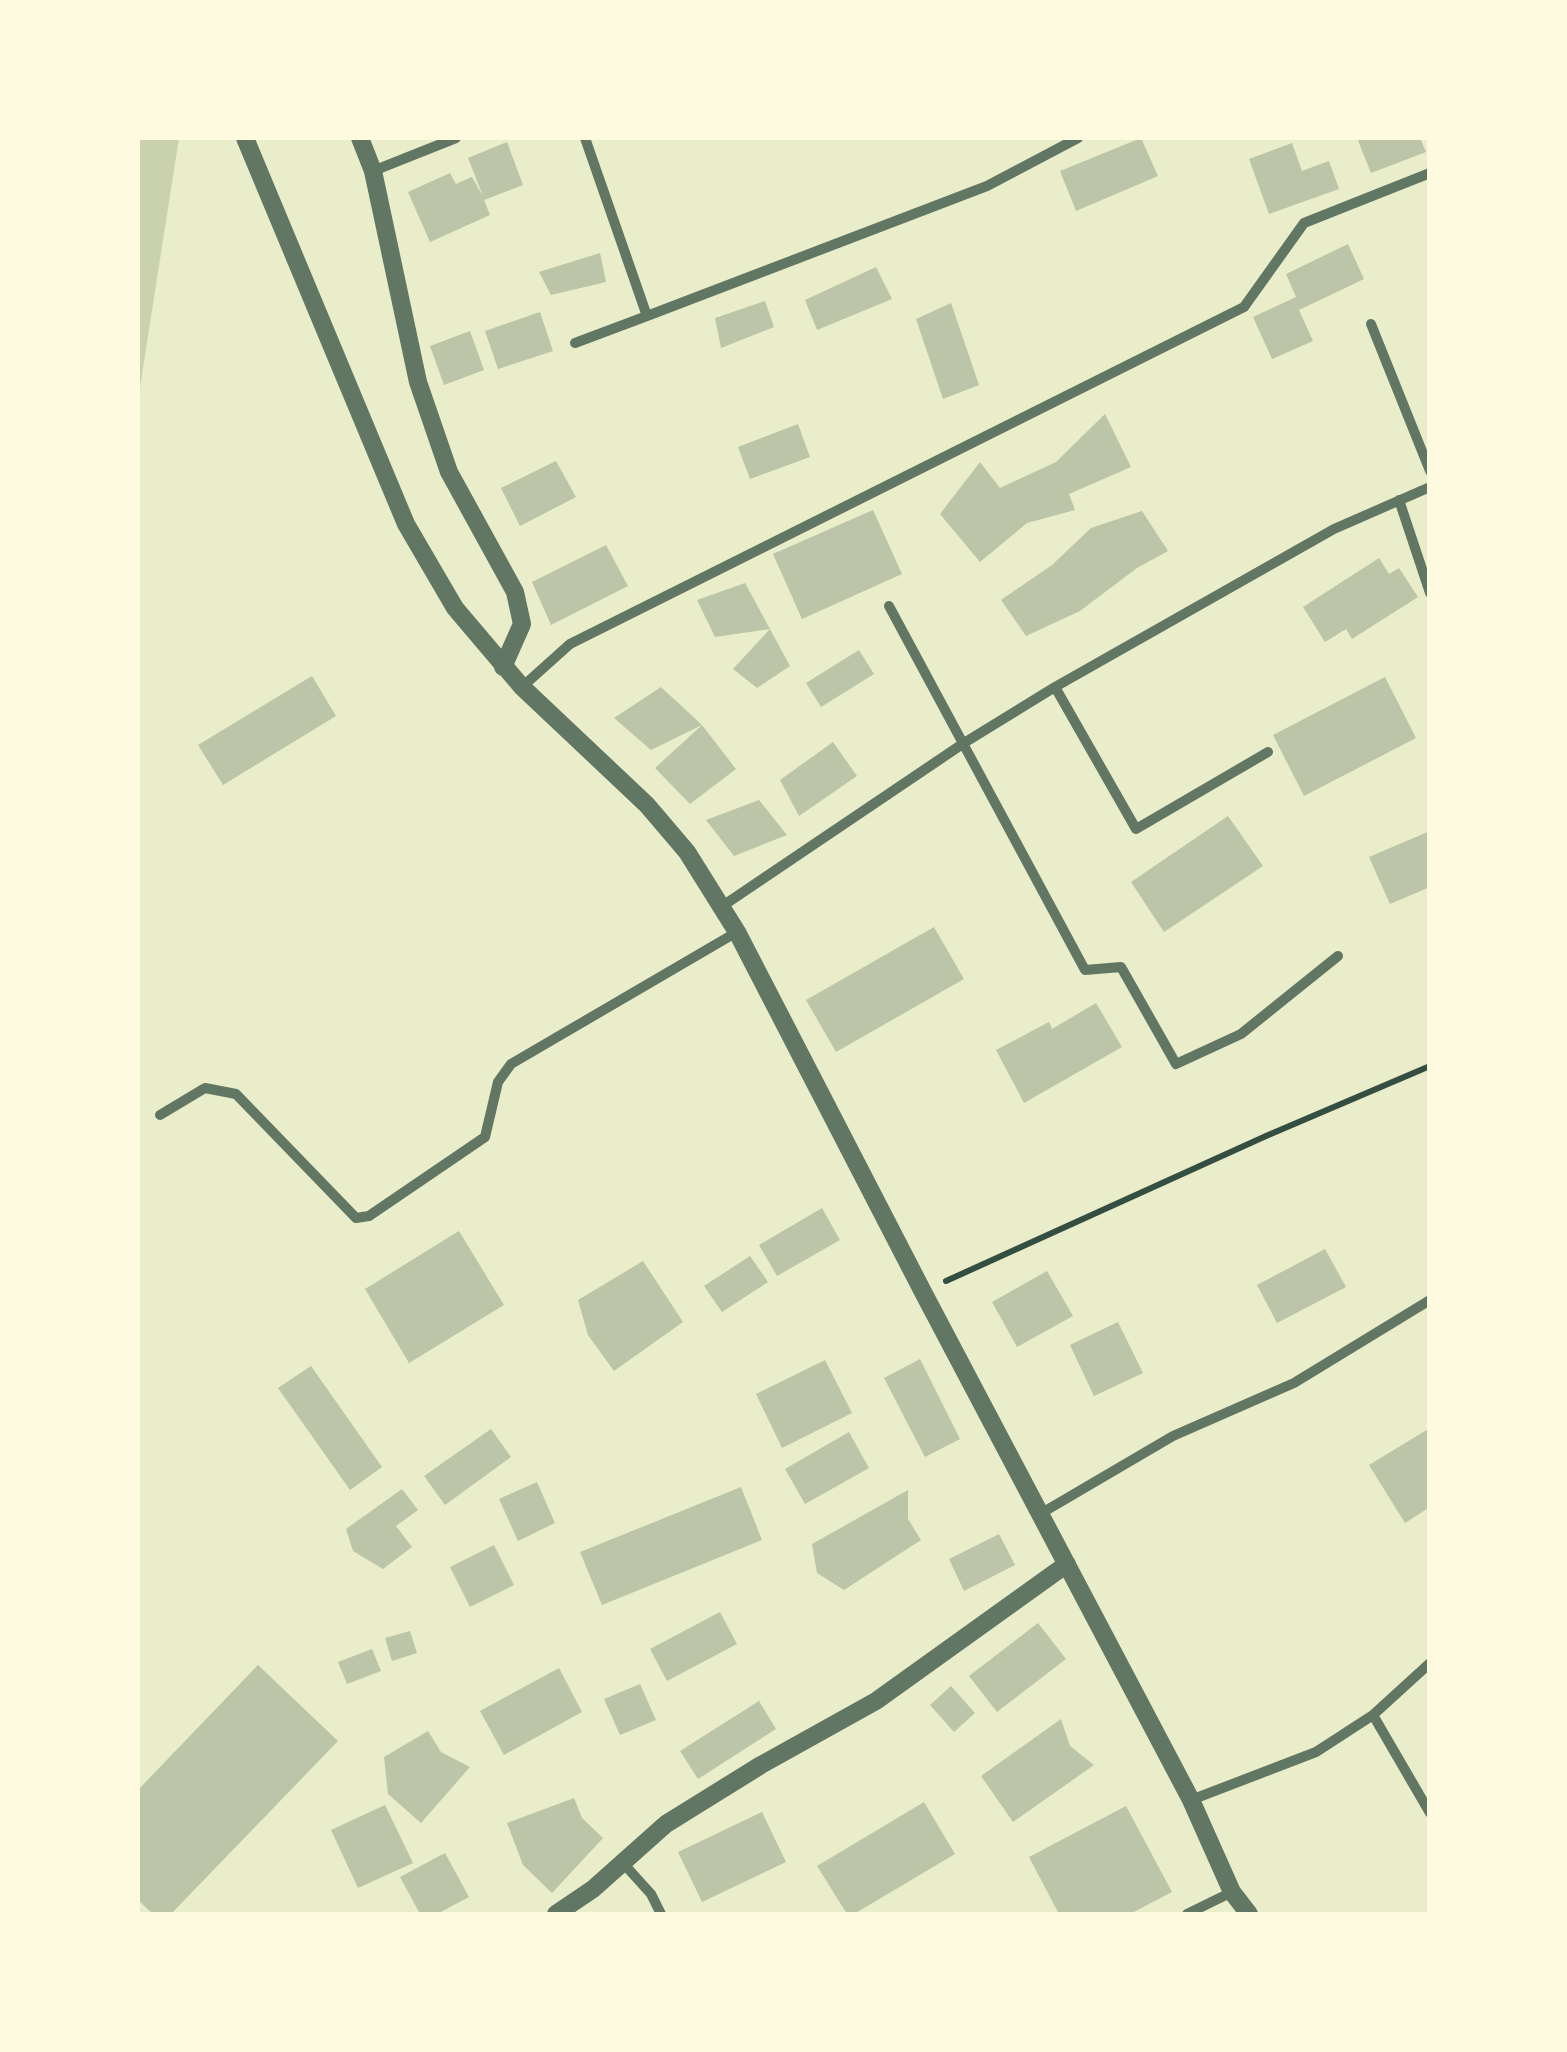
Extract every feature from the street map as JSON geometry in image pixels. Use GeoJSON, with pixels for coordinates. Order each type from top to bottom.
{"type":"FeatureCollection","features":[{"type":"Feature","properties":{"kind":"street"},"geometry":{"type":"LineString","coordinates":[[245,138],[406,524],[455,608],[522,688],[647,806],[686,852],[737,932],[1191,1800],[1232,1892],[1249,1914]]}},
{"type":"Feature","properties":{"kind":"street"},"geometry":{"type":"LineString","coordinates":[[360,138],[373,171],[418,382],[449,472],[515,592],[522,624],[503,667]]}},
{"type":"Feature","properties":{"kind":"street"},"geometry":{"type":"LineString","coordinates":[[373,171],[456,138]]}},
{"type":"Feature","properties":{"kind":"street"},"geometry":{"type":"LineString","coordinates":[[585,138],[646,316]]}},
{"type":"Feature","properties":{"kind":"street"},"geometry":{"type":"LineString","coordinates":[[575,343],[986,186],[1078,138]]}},
{"type":"Feature","properties":{"kind":"street"},"geometry":{"type":"LineString","coordinates":[[522,688],[570,644],[1244,307],[1304,222],[1430,172]]}},
{"type":"Feature","properties":{"kind":"street"},"geometry":{"type":"LineString","coordinates":[[1371,324],[1430,470]]}},
{"type":"Feature","properties":{"kind":"street"},"geometry":{"type":"LineString","coordinates":[[720,907],[964,743],[1055,687],[1334,529],[1430,487]]}},
{"type":"Feature","properties":{"kind":"street"},"geometry":{"type":"LineString","coordinates":[[1399,500],[1430,593]]}},
{"type":"Feature","properties":{"kind":"street"},"geometry":{"type":"LineString","coordinates":[[889,606],[1085,970],[1120,967],[1176,1064],[1241,1034],[1338,956]]}},
{"type":"Feature","properties":{"kind":"street"},"geometry":{"type":"LineString","coordinates":[[1055,687],[1136,829],[1268,752]]}},
{"type":"Feature","properties":{"kind":"street"},"geometry":{"type":"LineString","coordinates":[[160,1115],[204,1088],[236,1094],[356,1218],[369,1216],[485,1137],[498,1082],[511,1064],[737,932]]}},
{"type":"Feature","properties":{"kind":"street"},"geometry":{"type":"LineString","coordinates":[[1040,1514],[1174,1436],[1294,1383],[1430,1300]]}},
{"type":"Feature","properties":{"kind":"street"},"geometry":{"type":"LineString","coordinates":[[556,1914],[593,1889],[666,1824],[876,1701],[1066,1564]]}},
{"type":"Feature","properties":{"kind":"street"},"geometry":{"type":"LineString","coordinates":[[1191,1800],[1316,1752],[1373,1715],[1430,1663]]}},
{"type":"Feature","properties":{"kind":"street"},"geometry":{"type":"LineString","coordinates":[[1373,1715],[1430,1813]]}},
{"type":"Feature","properties":{"kind":"street"},"geometry":{"type":"LineString","coordinates":[[622,1863],[651,1894],[661,1914]]}},
{"type":"Feature","properties":{"kind":"street"},"geometry":{"type":"LineString","coordinates":[[1187,1914],[1232,1892]]}},
{"type":"Feature","properties":{"kind":"path"},"geometry":{"type":"LineString","coordinates":[[923,1292],[1430,1066]]}},
{"type":"Feature","properties":{"kind":"green space"},"geometry":{"type":"Polygon","coordinates":[[[138,138],[179,138],[138,400],[138,138]]]}},
{"type":"Feature","properties":{"kind":"building"},"geometry":{"type":"Polygon","coordinates":[[[1141,138],[1158,176],[1076,211],[1060,171],[1141,138]]]}},
{"type":"Feature","properties":{"kind":"building"},"geometry":{"type":"Polygon","coordinates":[[[1357,138],[1420,138],[1426,152],[1371,173],[1357,138]]]}},
{"type":"Feature","properties":{"kind":"building"},"geometry":{"type":"Polygon","coordinates":[[[507,142],[523,185],[484,200],[490,215],[430,242],[408,192],[450,173],[456,184],[472,177],[483,196],[468,158],[507,142]]]}},
{"type":"Feature","properties":{"kind":"building"},"geometry":{"type":"Polygon","coordinates":[[[1292,143],[1302,171],[1329,161],[1339,189],[1269,214],[1249,159],[1292,143]]]}},
{"type":"Feature","properties":{"kind":"building"},"geometry":{"type":"Polygon","coordinates":[[[1348,244],[1364,279],[1299,310],[1313,341],[1272,359],[1253,317],[1296,297],[1286,274],[1348,244]]]}},
{"type":"Feature","properties":{"kind":"building"},"geometry":{"type":"Polygon","coordinates":[[[600,253],[606,282],[551,295],[539,272],[600,253]]]}},
{"type":"Feature","properties":{"kind":"building"},"geometry":{"type":"Polygon","coordinates":[[[876,267],[892,299],[817,330],[805,300],[876,267]]]}},
{"type":"Feature","properties":{"kind":"building"},"geometry":{"type":"Polygon","coordinates":[[[765,301],[774,327],[721,348],[715,318],[765,301]]]}},
{"type":"Feature","properties":{"kind":"building"},"geometry":{"type":"Polygon","coordinates":[[[951,303],[979,385],[943,399],[916,319],[951,303]]]}},
{"type":"Feature","properties":{"kind":"building"},"geometry":{"type":"Polygon","coordinates":[[[540,312],[553,351],[498,369],[485,331],[540,312]]]}},
{"type":"Feature","properties":{"kind":"building"},"geometry":{"type":"Polygon","coordinates":[[[470,331],[484,370],[444,385],[430,346],[470,331]]]}},
{"type":"Feature","properties":{"kind":"building"},"geometry":{"type":"Polygon","coordinates":[[[1105,414],[1131,467],[1069,494],[1075,510],[1027,523],[980,562],[940,514],[980,462],[1000,488],[1056,462],[1105,414]]]}},
{"type":"Feature","properties":{"kind":"building"},"geometry":{"type":"Polygon","coordinates":[[[798,424],[810,457],[750,479],[738,447],[798,424]]]}},
{"type":"Feature","properties":{"kind":"building"},"geometry":{"type":"Polygon","coordinates":[[[556,461],[576,497],[520,526],[501,488],[556,461]]]}},
{"type":"Feature","properties":{"kind":"building"},"geometry":{"type":"Polygon","coordinates":[[[873,510],[902,574],[802,619],[773,554],[873,510]]]}},
{"type":"Feature","properties":{"kind":"building"},"geometry":{"type":"Polygon","coordinates":[[[1142,511],[1168,551],[1137,568],[1080,611],[1026,636],[1001,600],[1052,565],[1091,528],[1142,511]]]}},
{"type":"Feature","properties":{"kind":"building"},"geometry":{"type":"Polygon","coordinates":[[[606,545],[628,586],[551,625],[532,582],[606,545]]]}},
{"type":"Feature","properties":{"kind":"building"},"geometry":{"type":"Polygon","coordinates":[[[1379,558],[1389,574],[1399,568],[1418,597],[1352,639],[1346,629],[1325,642],[1303,607],[1379,558]]]}},
{"type":"Feature","properties":{"kind":"building"},"geometry":{"type":"Polygon","coordinates":[[[745,583],[770,629],[715,637],[697,600],[745,583]]]}},
{"type":"Feature","properties":{"kind":"building"},"geometry":{"type":"Polygon","coordinates":[[[770,629],[790,666],[757,688],[733,669],[770,629]]]}},
{"type":"Feature","properties":{"kind":"building"},"geometry":{"type":"Polygon","coordinates":[[[859,650],[874,674],[821,707],[806,683],[859,650]]]}},
{"type":"Feature","properties":{"kind":"building"},"geometry":{"type":"Polygon","coordinates":[[[312,676],[336,716],[223,785],[198,745],[312,676]]]}},
{"type":"Feature","properties":{"kind":"building"},"geometry":{"type":"Polygon","coordinates":[[[1385,677],[1416,738],[1304,796],[1273,735],[1385,677]]]}},
{"type":"Feature","properties":{"kind":"building"},"geometry":{"type":"Polygon","coordinates":[[[661,687],[702,725],[651,750],[614,718],[661,687]]]}},
{"type":"Feature","properties":{"kind":"building"},"geometry":{"type":"Polygon","coordinates":[[[702,725],[736,769],[690,804],[655,768],[702,725]]]}},
{"type":"Feature","properties":{"kind":"building"},"geometry":{"type":"Polygon","coordinates":[[[833,742],[857,776],[799,816],[780,780],[833,742]]]}},
{"type":"Feature","properties":{"kind":"building"},"geometry":{"type":"Polygon","coordinates":[[[759,800],[787,835],[734,856],[706,820],[759,800]]]}},
{"type":"Feature","properties":{"kind":"building"},"geometry":{"type":"Polygon","coordinates":[[[1228,816],[1263,866],[1164,932],[1131,882],[1228,816]]]}},
{"type":"Feature","properties":{"kind":"building"},"geometry":{"type":"Polygon","coordinates":[[[1430,831],[1430,887],[1390,904],[1369,857],[1430,831]]]}},
{"type":"Feature","properties":{"kind":"building"},"geometry":{"type":"Polygon","coordinates":[[[934,927],[964,979],[836,1052],[806,1000],[934,927]]]}},
{"type":"Feature","properties":{"kind":"building"},"geometry":{"type":"Polygon","coordinates":[[[1096,1003],[1122,1047],[1024,1103],[996,1050],[1049,1022],[1052,1029],[1096,1003]]]}},
{"type":"Feature","properties":{"kind":"building"},"geometry":{"type":"Polygon","coordinates":[[[822,1208],[840,1240],[777,1276],[759,1245],[822,1208]]]}},
{"type":"Feature","properties":{"kind":"building"},"geometry":{"type":"Polygon","coordinates":[[[459,1231],[504,1305],[409,1363],[365,1289],[459,1231]]]}},
{"type":"Feature","properties":{"kind":"building"},"geometry":{"type":"Polygon","coordinates":[[[1325,1249],[1346,1287],[1277,1323],[1257,1285],[1325,1249]]]}},
{"type":"Feature","properties":{"kind":"building"},"geometry":{"type":"Polygon","coordinates":[[[750,1256],[768,1282],[722,1312],[704,1286],[750,1256]]]}},
{"type":"Feature","properties":{"kind":"building"},"geometry":{"type":"Polygon","coordinates":[[[643,1261],[683,1322],[614,1371],[588,1335],[578,1300],[643,1261]]]}},
{"type":"Feature","properties":{"kind":"building"},"geometry":{"type":"Polygon","coordinates":[[[1047,1271],[1073,1316],[1017,1347],[992,1302],[1047,1271]]]}},
{"type":"Feature","properties":{"kind":"building"},"geometry":{"type":"Polygon","coordinates":[[[1118,1322],[1143,1373],[1094,1396],[1070,1345],[1118,1322]]]}},
{"type":"Feature","properties":{"kind":"building"},"geometry":{"type":"Polygon","coordinates":[[[920,1359],[960,1439],[925,1457],[884,1378],[920,1359]]]}},
{"type":"Feature","properties":{"kind":"building"},"geometry":{"type":"Polygon","coordinates":[[[825,1360],[852,1413],[782,1448],[756,1394],[825,1360]]]}},
{"type":"Feature","properties":{"kind":"building"},"geometry":{"type":"Polygon","coordinates":[[[311,1366],[382,1467],[350,1490],[278,1388],[311,1366]]]}},
{"type":"Feature","properties":{"kind":"building"},"geometry":{"type":"Polygon","coordinates":[[[1430,1428],[1430,1507],[1405,1523],[1369,1465],[1430,1428]]]}},
{"type":"Feature","properties":{"kind":"building"},"geometry":{"type":"Polygon","coordinates":[[[491,1429],[511,1457],[445,1505],[424,1476],[491,1429]]]}},
{"type":"Feature","properties":{"kind":"building"},"geometry":{"type":"Polygon","coordinates":[[[849,1432],[869,1468],[805,1504],[785,1469],[849,1432]]]}},
{"type":"Feature","properties":{"kind":"building"},"geometry":{"type":"Polygon","coordinates":[[[537,1482],[555,1523],[518,1541],[499,1499],[537,1482]]]}},
{"type":"Feature","properties":{"kind":"building"},"geometry":{"type":"Polygon","coordinates":[[[741,1487],[762,1540],[602,1605],[580,1552],[741,1487]]]}},
{"type":"Feature","properties":{"kind":"building"},"geometry":{"type":"Polygon","coordinates":[[[402,1489],[418,1510],[396,1526],[412,1547],[383,1569],[353,1551],[346,1529],[402,1489]]]}},
{"type":"Feature","properties":{"kind":"building"},"geometry":{"type":"Polygon","coordinates":[[[908,1490],[908,1519],[921,1540],[844,1590],[817,1573],[812,1544],[908,1490]]]}},
{"type":"Feature","properties":{"kind":"building"},"geometry":{"type":"Polygon","coordinates":[[[999,1534],[1015,1565],[964,1591],[949,1559],[999,1534]]]}},
{"type":"Feature","properties":{"kind":"building"},"geometry":{"type":"Polygon","coordinates":[[[494,1545],[514,1585],[470,1607],[450,1567],[494,1545]]]}},
{"type":"Feature","properties":{"kind":"building"},"geometry":{"type":"Polygon","coordinates":[[[720,1612],[737,1644],[667,1681],[650,1649],[720,1612]]]}},
{"type":"Feature","properties":{"kind":"building"},"geometry":{"type":"Polygon","coordinates":[[[1038,1623],[1066,1659],[997,1712],[969,1676],[1038,1623]]]}},
{"type":"Feature","properties":{"kind":"building"},"geometry":{"type":"Polygon","coordinates":[[[410,1631],[417,1653],[392,1661],[385,1638],[410,1631]]]}},
{"type":"Feature","properties":{"kind":"building"},"geometry":{"type":"Polygon","coordinates":[[[372,1649],[381,1671],[347,1684],[338,1662],[372,1649]]]}},
{"type":"Feature","properties":{"kind":"building"},"geometry":{"type":"Polygon","coordinates":[[[258,1665],[338,1741],[171,1914],[153,1914],[138,1900],[138,1790],[258,1665]]]}},
{"type":"Feature","properties":{"kind":"building"},"geometry":{"type":"Polygon","coordinates":[[[559,1668],[582,1712],[504,1755],[480,1711],[559,1668]]]}},
{"type":"Feature","properties":{"kind":"building"},"geometry":{"type":"Polygon","coordinates":[[[640,1684],[656,1720],[620,1735],[604,1699],[640,1684]]]}},
{"type":"Feature","properties":{"kind":"building"},"geometry":{"type":"Polygon","coordinates":[[[951,1686],[975,1713],[954,1732],[930,1705],[951,1686]]]}},
{"type":"Feature","properties":{"kind":"building"},"geometry":{"type":"Polygon","coordinates":[[[759,1701],[776,1729],[698,1779],[680,1751],[759,1701]]]}},
{"type":"Feature","properties":{"kind":"building"},"geometry":{"type":"Polygon","coordinates":[[[1061,1719],[1070,1746],[1094,1765],[1013,1822],[981,1776],[1061,1719]]]}},
{"type":"Feature","properties":{"kind":"building"},"geometry":{"type":"Polygon","coordinates":[[[428,1731],[441,1752],[470,1767],[421,1823],[388,1794],[384,1757],[428,1731]]]}},
{"type":"Feature","properties":{"kind":"building"},"geometry":{"type":"Polygon","coordinates":[[[574,1798],[582,1818],[603,1838],[552,1893],[523,1865],[507,1823],[574,1798]]]}},
{"type":"Feature","properties":{"kind":"building"},"geometry":{"type":"Polygon","coordinates":[[[924,1802],[955,1854],[854,1914],[847,1914],[817,1866],[924,1802]]]}},
{"type":"Feature","properties":{"kind":"building"},"geometry":{"type":"Polygon","coordinates":[[[385,1805],[413,1863],[358,1888],[331,1830],[385,1805]]]}},
{"type":"Feature","properties":{"kind":"building"},"geometry":{"type":"Polygon","coordinates":[[[1126,1806],[1172,1892],[1130,1914],[1059,1914],[1029,1857],[1126,1806]]]}},
{"type":"Feature","properties":{"kind":"building"},"geometry":{"type":"Polygon","coordinates":[[[762,1812],[786,1862],[702,1902],[678,1852],[762,1812]]]}},
{"type":"Feature","properties":{"kind":"building"},"geometry":{"type":"Polygon","coordinates":[[[445,1853],[469,1897],[437,1914],[420,1914],[400,1877],[445,1853]]]}}]}
